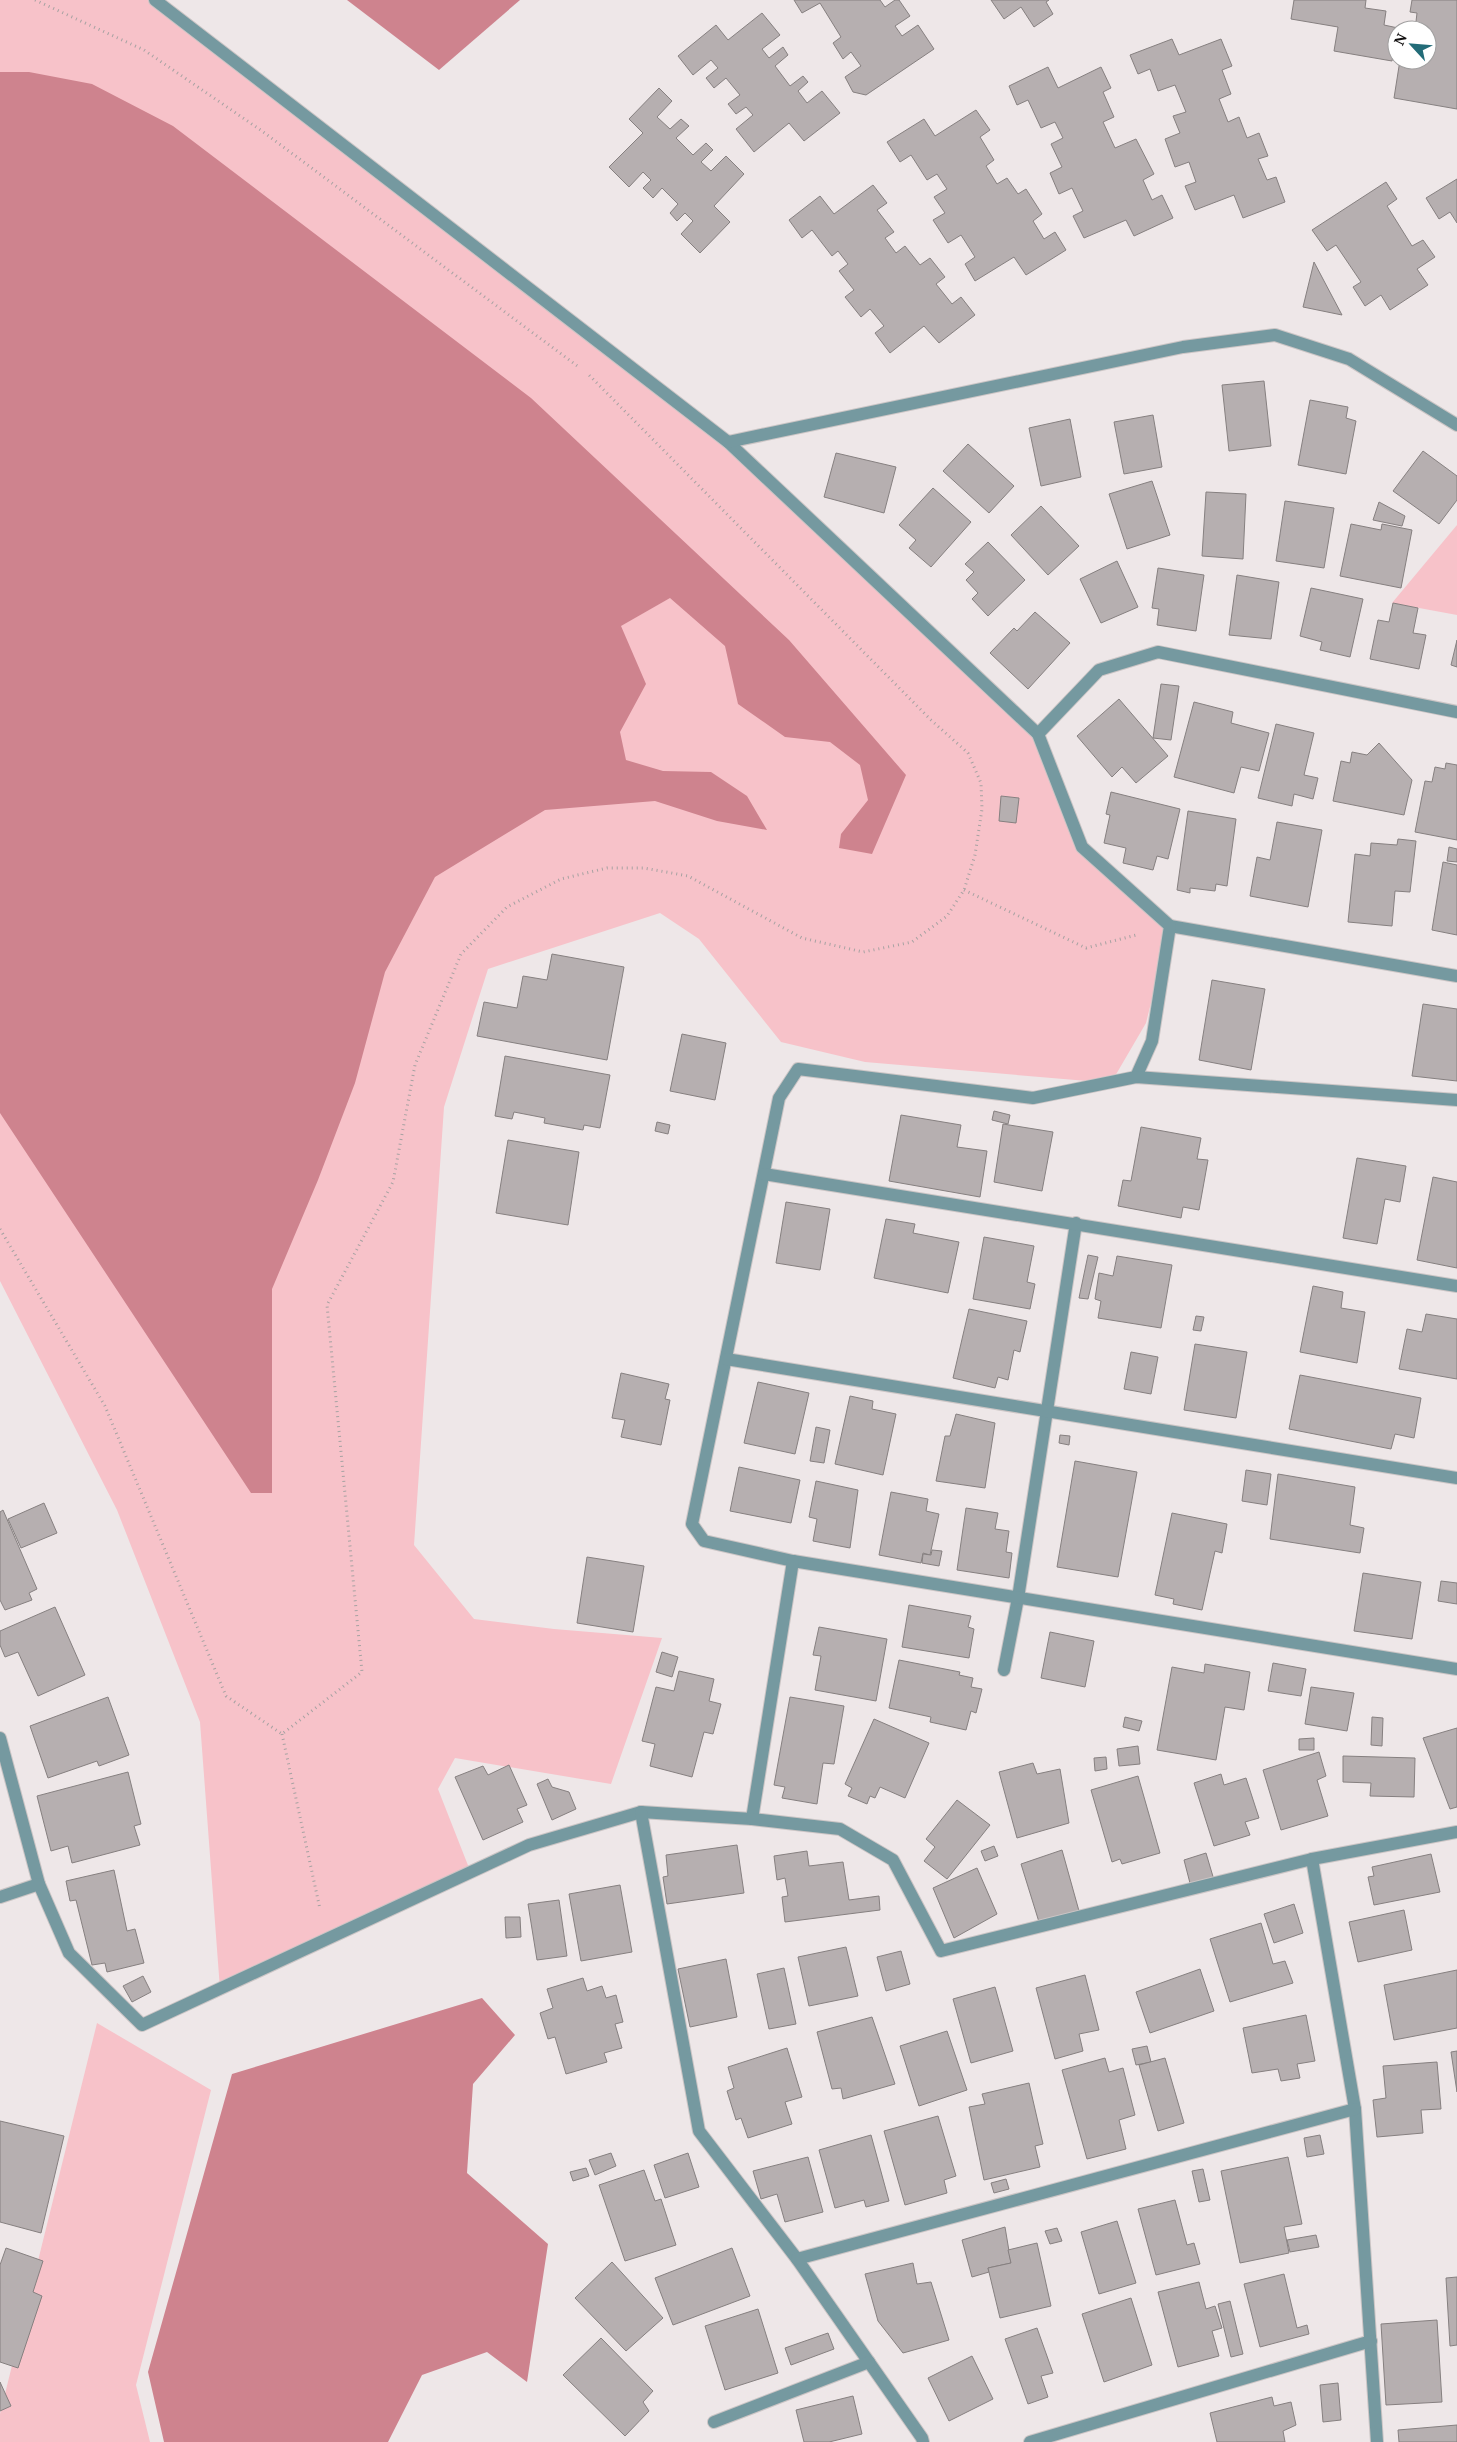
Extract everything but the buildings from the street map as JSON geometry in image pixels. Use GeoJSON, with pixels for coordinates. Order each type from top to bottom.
{"type":"FeatureCollection","features":[{"type":"Feature","properties":{"kind":"street"},"geometry":{"type":"LineString","coordinates":[[155,0],[728,442],[1038,734],[1082,847],[1170,926],[1457,976]]}},
{"type":"Feature","properties":{"kind":"street"},"geometry":{"type":"LineString","coordinates":[[728,442],[1183,347],[1275,335],[1349,359],[1457,425]]}},
{"type":"Feature","properties":{"kind":"street"},"geometry":{"type":"LineString","coordinates":[[1038,734],[1099,670],[1158,652],[1457,712]]}},
{"type":"Feature","properties":{"kind":"street"},"geometry":{"type":"LineString","coordinates":[[1136,1077],[1152,1041],[1170,926]]}},
{"type":"Feature","properties":{"kind":"street"},"geometry":{"type":"LineString","coordinates":[[1457,1100],[1136,1077],[1033,1098],[798,1069],[779,1098],[692,1524],[704,1541],[793,1561],[1457,1669]]}},
{"type":"Feature","properties":{"kind":"street"},"geometry":{"type":"LineString","coordinates":[[764,1174],[1457,1286]]}},
{"type":"Feature","properties":{"kind":"street"},"geometry":{"type":"LineString","coordinates":[[1004,1670],[1018,1598],[1076,1223]]}},
{"type":"Feature","properties":{"kind":"street"},"geometry":{"type":"LineString","coordinates":[[726,1359],[1457,1478]]}},
{"type":"Feature","properties":{"kind":"street"},"geometry":{"type":"LineString","coordinates":[[752,1819],[793,1561]]}},
{"type":"Feature","properties":{"kind":"street"},"geometry":{"type":"LineString","coordinates":[[0,1738],[39,1884],[69,1953],[142,2025],[529,1845],[641,1812],[752,1819],[840,1829],[893,1860],[941,1951],[1312,1859],[1457,1832]]}},
{"type":"Feature","properties":{"kind":"street"},"geometry":{"type":"LineString","coordinates":[[641,1812],[700,2131],[797,2259],[923,2442]]}},
{"type":"Feature","properties":{"kind":"street"},"geometry":{"type":"LineString","coordinates":[[1312,1859],[1355,2109],[1377,2442]]}},
{"type":"Feature","properties":{"kind":"street"},"geometry":{"type":"LineString","coordinates":[[0,1897],[39,1884]]}},
{"type":"Feature","properties":{"kind":"street"},"geometry":{"type":"LineString","coordinates":[[797,2259],[1355,2109]]}},
{"type":"Feature","properties":{"kind":"street"},"geometry":{"type":"LineString","coordinates":[[1030,2442],[1370,2341]]}},
{"type":"Feature","properties":{"kind":"street"},"geometry":{"type":"LineString","coordinates":[[714,2422],[869,2362]]}},
{"type":"Feature","properties":{"kind":"path"},"geometry":{"type":"LineString","coordinates":[[35,0],[144,50],[262,131],[589,375],[931,720],[968,753],[981,782],[982,809],[975,855],[964,890],[947,916],[912,942],[863,952],[802,938],[688,876],[644,868],[606,868],[561,879],[508,907],[461,954],[415,1065],[393,1182],[327,1306],[362,1672],[282,1734]]}},
{"type":"Feature","properties":{"kind":"path"},"geometry":{"type":"LineString","coordinates":[[964,890],[1086,948],[1170,926]]}},
{"type":"Feature","properties":{"kind":"path"},"geometry":{"type":"LineString","coordinates":[[0,1229],[105,1406],[226,1696],[282,1734],[327,1940]]}},
{"type":"Feature","properties":{"kind":"shaded area"},"geometry":{"type":"Polygon","coordinates":[[[0,0],[154,0],[728,442],[1038,734],[1082,847],[1170,926],[1146,1023],[1111,1083],[865,1062],[781,1042],[699,939],[660,913],[488,969],[444,1107],[414,1545],[474,1619],[554,1629],[662,1638],[611,1784],[455,1758],[438,1789],[471,1873],[220,1989],[200,1722],[117,1510],[0,1281],[0,0]]]}},
{"type":"Feature","properties":{"kind":"shaded area"},"geometry":{"type":"Polygon","coordinates":[[[347,0],[520,0],[439,70],[347,0]]]}},
{"type":"Feature","properties":{"kind":"shaded area"},"geometry":{"type":"Polygon","coordinates":[[[0,72],[29,72],[92,84],[173,126],[531,398],[789,640],[906,775],[872,854],[839,848],[841,834],[868,800],[860,765],[830,742],[785,737],[738,704],[725,646],[670,598],[621,626],[646,684],[620,732],[626,760],[663,771],[711,772],[747,796],[767,830],[717,821],[655,801],[545,810],[435,877],[385,972],[355,1083],[318,1180],[272,1289],[272,1493],[251,1493],[0,1113],[0,72]]]}},
{"type":"Feature","properties":{"kind":"shaded area"},"geometry":{"type":"Polygon","coordinates":[[[1457,525],[1457,615],[1392,603],[1457,525]]]}},
{"type":"Feature","properties":{"kind":"shaded area"},"geometry":{"type":"Polygon","coordinates":[[[482,1998],[515,2035],[473,2084],[467,2173],[548,2244],[527,2382],[487,2352],[422,2375],[388,2442],[164,2442],[148,2372],[232,2074],[482,1998]]]}},
{"type":"Feature","properties":{"kind":"shaded area"},"geometry":{"type":"Polygon","coordinates":[[[97,2023],[211,2090],[136,2385],[150,2442],[0,2442],[0,2414],[97,2023]]]}}]}
